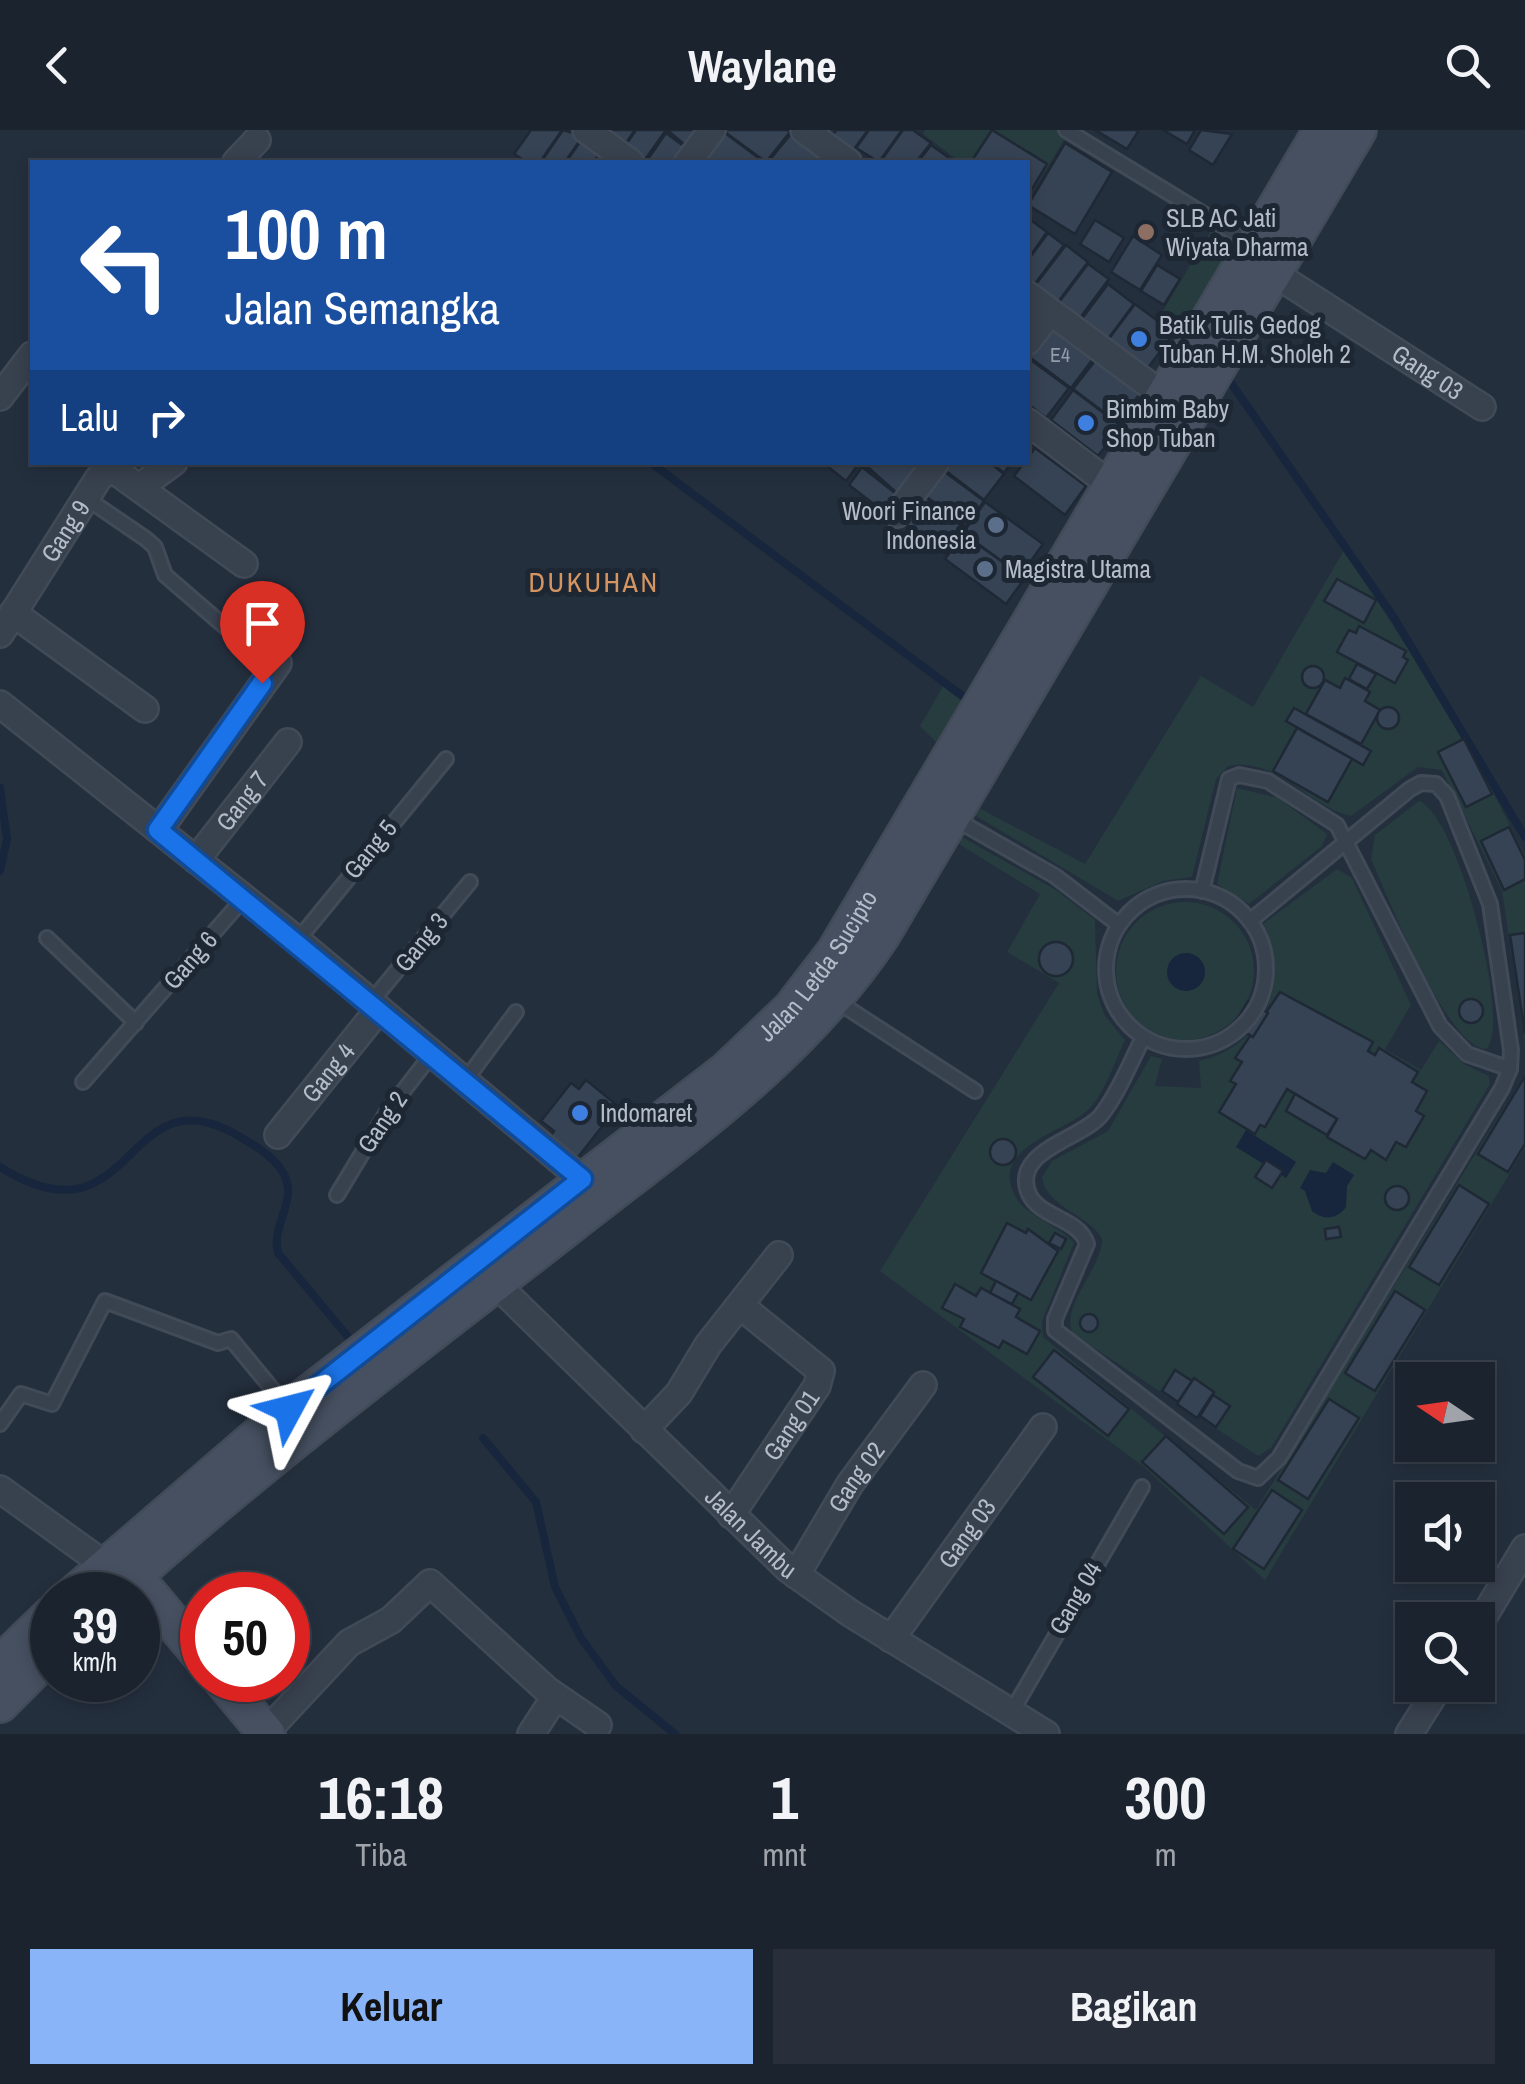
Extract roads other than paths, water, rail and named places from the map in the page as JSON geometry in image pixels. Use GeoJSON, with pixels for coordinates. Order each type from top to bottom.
{"type":"FeatureCollection","features":[{"type":"Feature","properties":{"kind":"main road","name":"Jalan Letda Sucipto"},"geometry":{"type":"LineString","coordinates":[[126,1572],[308,1407],[599,1178],[727,1070],[792,1008],[938,811],[1263,258],[1322,130]]}},
{"type":"Feature","properties":{"kind":"main road","name":"Jalan Letda Sucipto"},"geometry":{"type":"LineString","coordinates":[[1263,258],[1358,130]]}},
{"type":"Feature","properties":{"kind":"main road","name":"Jalan Letda Sucipto"},"geometry":{"type":"LineString","coordinates":[[308,1407],[496,1283],[599,1178],[768,1069],[835,1000],[882,936],[938,811],[1111,485],[1164,396],[1208,351]]}},
{"type":"Feature","properties":{"kind":"main road"},"geometry":{"type":"LineString","coordinates":[[160,1618],[180,1637]]}},
{"type":"Feature","properties":{"kind":"main road"},"geometry":{"type":"LineString","coordinates":[[0,1664],[30,1635]]}},
{"type":"Feature","properties":{"kind":"main road"},"geometry":{"type":"LineString","coordinates":[[0,1704],[30,1674]]}},
{"type":"Feature","properties":{"kind":"main road"},"geometry":{"type":"LineString","coordinates":[[241,1702],[267,1733]]}},
{"type":"Feature","properties":{"kind":"street"},"geometry":{"type":"LineString","coordinates":[[586,130],[627,160]]}},
{"type":"Feature","properties":{"kind":"street"},"geometry":{"type":"LineString","coordinates":[[690,160],[712,130]]}},
{"type":"Feature","properties":{"kind":"street"},"geometry":{"type":"LineString","coordinates":[[804,130],[845,160]]}},
{"type":"Feature","properties":{"kind":"street"},"geometry":{"type":"LineString","coordinates":[[238,160],[257,140]]}},
{"type":"Feature","properties":{"kind":"street","name":"Gang 03"},"geometry":{"type":"LineString","coordinates":[[1263,258],[1482,407]]}},
{"type":"Feature","properties":{"kind":"street"},"geometry":{"type":"LineString","coordinates":[[1030,297],[1164,396]]}},
{"type":"Feature","properties":{"kind":"street"},"geometry":{"type":"LineString","coordinates":[[1030,338],[1050,312]]}},
{"type":"Feature","properties":{"kind":"street"},"geometry":{"type":"LineString","coordinates":[[0,397],[30,357]]}},
{"type":"Feature","properties":{"kind":"street"},"geometry":{"type":"LineString","coordinates":[[1030,424],[1111,485]]}},
{"type":"Feature","properties":{"kind":"street"},"geometry":{"type":"LineString","coordinates":[[142,486],[170,465]]}},
{"type":"Feature","properties":{"kind":"street"},"geometry":{"type":"LineString","coordinates":[[898,514],[934,465]]}},
{"type":"Feature","properties":{"kind":"street","name":"Gang 9"},"geometry":{"type":"LineString","coordinates":[[7,624],[86,498],[110,467],[142,486],[244,564]]}},
{"type":"Feature","properties":{"kind":"street"},"geometry":{"type":"LineString","coordinates":[[7,624],[145,709]]}},
{"type":"Feature","properties":{"kind":"street"},"geometry":{"type":"LineString","coordinates":[[158,830],[278,663]]}},
{"type":"Feature","properties":{"kind":"street"},"geometry":{"type":"LineString","coordinates":[[0,704],[297,941],[464,1081],[599,1178]]}},
{"type":"Feature","properties":{"kind":"street","name":"Gang 7"},"geometry":{"type":"LineString","coordinates":[[196,860],[288,742]]}},
{"type":"Feature","properties":{"kind":"street","name":"Gang 4"},"geometry":{"type":"LineString","coordinates":[[278,1135],[375,1006]]}},
{"type":"Feature","properties":{"kind":"street"},"geometry":{"type":"LineString","coordinates":[[644,1430],[679,1394],[702,1354],[779,1255]]}},
{"type":"Feature","properties":{"kind":"street","name":"Jalan Jambu"},"geometry":{"type":"LineString","coordinates":[[496,1283],[796,1575],[1046,1734]]}},
{"type":"Feature","properties":{"kind":"street","name":"Gang 01"},"geometry":{"type":"LineString","coordinates":[[731,1515],[817,1386],[821,1372],[742,1307]]}},
{"type":"Feature","properties":{"kind":"street","name":"Gang 02"},"geometry":{"type":"LineString","coordinates":[[796,1575],[850,1484],[924,1385]]}},
{"type":"Feature","properties":{"kind":"street","name":"Gang 03"},"geometry":{"type":"LineString","coordinates":[[892,1639],[1042,1427]]}},
{"type":"Feature","properties":{"kind":"street"},"geometry":{"type":"LineString","coordinates":[[0,1489],[109,1572]]}},
{"type":"Feature","properties":{"kind":"street"},"geometry":{"type":"LineString","coordinates":[[1492,1602],[1525,1548]]}},
{"type":"Feature","properties":{"kind":"street"},"geometry":{"type":"LineString","coordinates":[[267,1733],[350,1643],[391,1620],[430,1583],[556,1697],[598,1725]]}},
{"type":"Feature","properties":{"kind":"street"},"geometry":{"type":"LineString","coordinates":[[531,1734],[556,1697]]}},
{"type":"Feature","properties":{"kind":"street"},"geometry":{"type":"LineString","coordinates":[[1409,1734],[1429,1702]]}},
{"type":"Feature","properties":{"kind":"lane"},"geometry":{"type":"LineString","coordinates":[[1066,130],[1263,258]]}},
{"type":"Feature","properties":{"kind":"lane"},"geometry":{"type":"LineString","coordinates":[[86,498],[146,538],[155,548],[165,575],[231,632]]}},
{"type":"Feature","properties":{"kind":"lane","name":"Gang 5"},"geometry":{"type":"LineString","coordinates":[[297,941],[446,759]]}},
{"type":"Feature","properties":{"kind":"lane"},"geometry":{"type":"LineString","coordinates":[[1202,890],[1224,790],[1235,776],[1268,782],[1298,797],[1331,819],[1348,841],[1414,981],[1440,1026],[1467,1054],[1510,1069]]}},
{"type":"Feature","properties":{"kind":"lane"},"geometry":{"type":"LineString","coordinates":[[1143,1038],[1097,1121],[1045,1151],[1029,1171],[1027,1182],[1033,1200],[1081,1233],[1087,1244],[1054,1327],[1060,1337],[1106,1373],[1253,1478],[1263,1476],[1279,1458],[1510,1069],[1490,904],[1443,791],[1430,782],[1416,785],[1250,921]]}},
{"type":"Feature","properties":{"kind":"lane"},"geometry":{"type":"LineString","coordinates":[[938,811],[1055,876],[1118,925]]}},
{"type":"Feature","properties":{"kind":"lane","name":"Gang 3"},"geometry":{"type":"LineString","coordinates":[[375,1006],[470,882]]}},
{"type":"Feature","properties":{"kind":"lane"},"geometry":{"type":"LineString","coordinates":[[1202,890],[1232,903],[1250,921],[1262,944],[1266,969],[1262,994],[1241,1028],[1218,1043],[1192,1050],[1166,1048],[1143,1038],[1120,1016],[1108,992],[1108,951],[1118,925],[1136,906],[1158,894],[1202,890]]}},
{"type":"Feature","properties":{"kind":"lane","name":"Gang 6"},"geometry":{"type":"LineString","coordinates":[[83,1082],[244,898]]}},
{"type":"Feature","properties":{"kind":"lane"},"geometry":{"type":"LineString","coordinates":[[47,938],[136,1022]]}},
{"type":"Feature","properties":{"kind":"lane"},"geometry":{"type":"LineString","coordinates":[[835,1000],[975,1090]]}},
{"type":"Feature","properties":{"kind":"lane"},"geometry":{"type":"LineString","coordinates":[[464,1081],[516,1012]]}},
{"type":"Feature","properties":{"kind":"lane","name":"Gang 2"},"geometry":{"type":"LineString","coordinates":[[336,1194],[387,1112],[432,1054]]}},
{"type":"Feature","properties":{"kind":"lane"},"geometry":{"type":"LineString","coordinates":[[0,1424],[21,1394],[48,1406],[54,1402],[105,1300],[218,1343],[232,1338],[308,1407]]}},
{"type":"Feature","properties":{"kind":"lane","name":"Gang 04"},"geometry":{"type":"LineString","coordinates":[[1011,1713],[1142,1487]]}},
{"type":"Feature","properties":{"kind":"water"},"geometry":{"type":"Polygon","coordinates":[[[1186,953],[1199,959],[1205,972],[1199,985],[1186,991],[1173,985],[1167,972],[1173,959],[1186,953]]]}},
{"type":"Feature","properties":{"kind":"water"},"geometry":{"type":"Polygon","coordinates":[[[1246,1130],[1296,1162],[1286,1178],[1236,1147],[1246,1130]]]}},
{"type":"Feature","properties":{"kind":"water"},"geometry":{"type":"Polygon","coordinates":[[[1333,1162],[1354,1175],[1347,1186],[1346,1207],[1339,1214],[1326,1217],[1312,1211],[1305,1191],[1300,1188],[1310,1170],[1326,1173],[1333,1162]]]}},
{"type":"Feature","properties":{"kind":"waterway"},"geometry":{"type":"LineString","coordinates":[[1229,380],[1393,616],[1525,837]]}},
{"type":"Feature","properties":{"kind":"waterway"},"geometry":{"type":"LineString","coordinates":[[654,465],[965,698]]}},
{"type":"Feature","properties":{"kind":"waterway"},"geometry":{"type":"LineString","coordinates":[[0,788],[7,839],[0,871]]}},
{"type":"Feature","properties":{"kind":"waterway"},"geometry":{"type":"LineString","coordinates":[[0,1167],[45,1187],[79,1188],[106,1176],[149,1137],[173,1123],[203,1122],[242,1138],[273,1160],[286,1179],[288,1197],[278,1234],[278,1253],[350,1339]]}},
{"type":"Feature","properties":{"kind":"waterway"},"geometry":{"type":"LineString","coordinates":[[483,1438],[536,1502],[555,1587],[581,1638],[616,1686],[675,1734]]}},
{"type":"Feature","properties":{"kind":"place","name":"SLB AC Jati Wiyata Dharma"},"geometry":{"type":"Point","coordinates":[1146,232]}},
{"type":"Feature","properties":{"kind":"place","name":"Batik Tulis Gedog Tuban H.M. Sholeh 2"},"geometry":{"type":"Point","coordinates":[1139,339]}},
{"type":"Feature","properties":{"kind":"place","name":"Bimbim Baby Shop Tuban"},"geometry":{"type":"Point","coordinates":[1086,423]}},
{"type":"Feature","properties":{"kind":"place","name":"Woori Finance Indonesia"},"geometry":{"type":"Point","coordinates":[996,525]}},
{"type":"Feature","properties":{"kind":"place","name":"Magistra Utama"},"geometry":{"type":"Point","coordinates":[985,569]}},
{"type":"Feature","properties":{"kind":"place","name":"Indomaret"},"geometry":{"type":"Point","coordinates":[580,1113]}},
{"type":"Feature","properties":{"kind":"district","name":"DUKUHAN"},"geometry":{"type":"Point","coordinates":[594,582]}}]}
